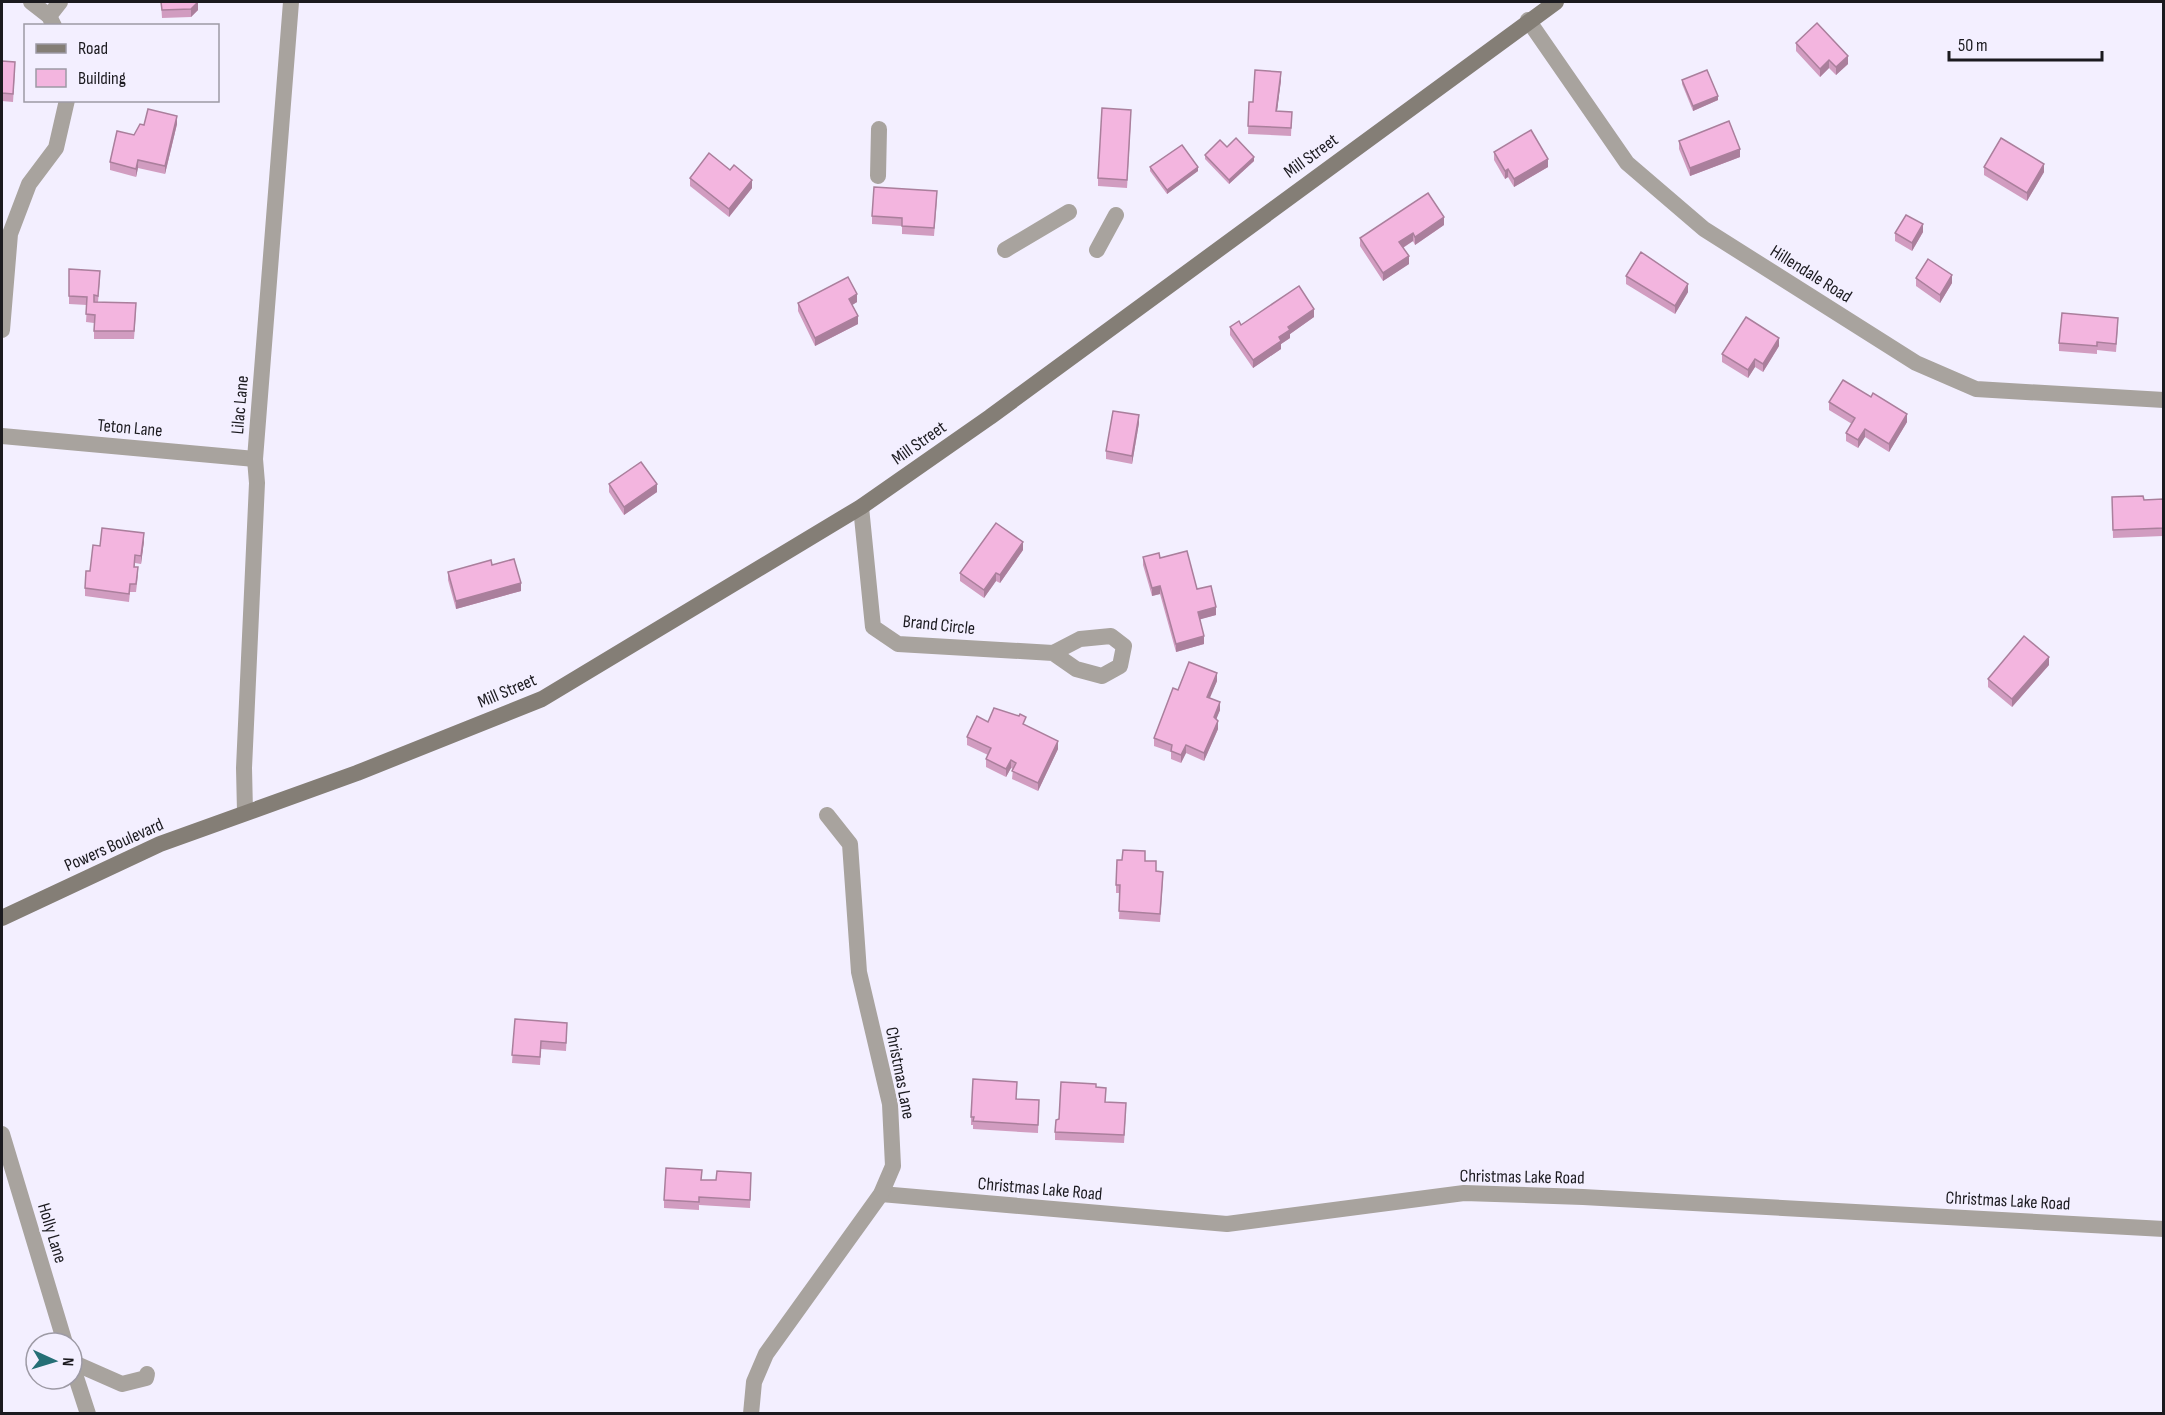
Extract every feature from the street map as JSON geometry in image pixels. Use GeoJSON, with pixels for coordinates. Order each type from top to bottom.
{"type":"FeatureCollection","features":[{"type":"Feature","properties":{"kind":"main road","name":"Mill Street"},"geometry":{"type":"LineString","coordinates":[[245,812],[357,773],[542,699],[861,507],[990,417],[1528,20],[1556,2]]}},
{"type":"Feature","properties":{"kind":"main road","name":"Powers Boulevard"},"geometry":{"type":"LineString","coordinates":[[2,918],[160,844],[245,812]]}},
{"type":"Feature","properties":{"kind":"street"},"geometry":{"type":"LineString","coordinates":[[31,2],[52,21],[60,2]]}},
{"type":"Feature","properties":{"kind":"street","name":"Lilac Lane"},"geometry":{"type":"LineString","coordinates":[[245,812],[244,768],[257,483],[255,459],[291,2]]}},
{"type":"Feature","properties":{"kind":"street","name":"Hillendale Road"},"geometry":{"type":"LineString","coordinates":[[1528,20],[1627,163],[1704,229],[1916,363],[1976,389],[2163,400]]}},
{"type":"Feature","properties":{"kind":"street"},"geometry":{"type":"LineString","coordinates":[[2,330],[10,234],[29,184],[56,148],[68,102]]}},
{"type":"Feature","properties":{"kind":"street"},"geometry":{"type":"LineString","coordinates":[[878,176],[879,129]]}},
{"type":"Feature","properties":{"kind":"street"},"geometry":{"type":"LineString","coordinates":[[1005,250],[1069,212]]}},
{"type":"Feature","properties":{"kind":"street"},"geometry":{"type":"LineString","coordinates":[[1097,250],[1116,215]]}},
{"type":"Feature","properties":{"kind":"street","name":"Teton Lane"},"geometry":{"type":"LineString","coordinates":[[2,436],[255,459]]}},
{"type":"Feature","properties":{"kind":"street","name":"Brand Circle"},"geometry":{"type":"LineString","coordinates":[[861,507],[873,627],[898,644],[1053,653]]}},
{"type":"Feature","properties":{"kind":"street","name":"Christmas Lane"},"geometry":{"type":"LineString","coordinates":[[751,1413],[754,1382],[766,1354],[881,1194],[893,1166],[890,1104],[859,972],[850,844],[827,815]]}},
{"type":"Feature","properties":{"kind":"street","name":"Holly Lane"},"geometry":{"type":"LineString","coordinates":[[2,1134],[61,1331]]}},
{"type":"Feature","properties":{"kind":"street","name":"Christmas Lake Road"},"geometry":{"type":"LineString","coordinates":[[881,1194],[1227,1224],[1464,1193],[1583,1197],[2163,1229]]}},
{"type":"Feature","properties":{"kind":"street"},"geometry":{"type":"LineString","coordinates":[[84,1368],[122,1384],[146,1378],[147,1374]]}},
{"type":"Feature","properties":{"kind":"street"},"geometry":{"type":"LineString","coordinates":[[81,1391],[88,1413]]}},
{"type":"Feature","properties":{"kind":"building"},"geometry":{"type":"Polygon","coordinates":[[[161,2],[198,2],[191,9],[162,10],[161,2]]]}},
{"type":"Feature","properties":{"kind":"building"},"geometry":{"type":"Polygon","coordinates":[[[1817,23],[1848,56],[1836,67],[1829,60],[1820,69],[1796,43],[1817,23]]]}},
{"type":"Feature","properties":{"kind":"building"},"geometry":{"type":"Polygon","coordinates":[[[2,61],[15,62],[13,94],[2,93],[2,61]]]}},
{"type":"Feature","properties":{"kind":"building"},"geometry":{"type":"Polygon","coordinates":[[[1255,70],[1281,72],[1276,111],[1292,112],[1291,128],[1248,126],[1249,102],[1253,102],[1255,70]]]}},
{"type":"Feature","properties":{"kind":"building"},"geometry":{"type":"Polygon","coordinates":[[[1707,70],[1718,96],[1693,106],[1682,80],[1707,70]]]}},
{"type":"Feature","properties":{"kind":"building"},"geometry":{"type":"Polygon","coordinates":[[[1102,108],[1131,110],[1127,180],[1098,178],[1102,108]]]}},
{"type":"Feature","properties":{"kind":"building"},"geometry":{"type":"Polygon","coordinates":[[[148,109],[177,116],[165,166],[138,160],[136,169],[110,162],[117,131],[134,135],[140,124],[144,125],[148,109]]]}},
{"type":"Feature","properties":{"kind":"building"},"geometry":{"type":"Polygon","coordinates":[[[1729,121],[1740,149],[1690,168],[1679,141],[1729,121]]]}},
{"type":"Feature","properties":{"kind":"building"},"geometry":{"type":"Polygon","coordinates":[[[1531,130],[1548,159],[1514,179],[1508,169],[1505,171],[1494,152],[1531,130]]]}},
{"type":"Feature","properties":{"kind":"building"},"geometry":{"type":"Polygon","coordinates":[[[1236,138],[1254,157],[1229,180],[1205,155],[1220,140],[1227,147],[1236,138]]]}},
{"type":"Feature","properties":{"kind":"building"},"geometry":{"type":"Polygon","coordinates":[[[2001,138],[2044,164],[2027,193],[1984,167],[2001,138]]]}},
{"type":"Feature","properties":{"kind":"building"},"geometry":{"type":"Polygon","coordinates":[[[1182,145],[1198,167],[1167,190],[1150,167],[1182,145]]]}},
{"type":"Feature","properties":{"kind":"building"},"geometry":{"type":"Polygon","coordinates":[[[709,153],[730,170],[734,165],[752,180],[729,209],[690,178],[709,153]]]}},
{"type":"Feature","properties":{"kind":"building"},"geometry":{"type":"Polygon","coordinates":[[[874,187],[937,191],[934,228],[902,226],[902,218],[872,216],[874,187]]]}},
{"type":"Feature","properties":{"kind":"building"},"geometry":{"type":"Polygon","coordinates":[[[1428,193],[1444,217],[1415,237],[1413,233],[1399,242],[1409,256],[1383,273],[1360,238],[1428,193]]]}},
{"type":"Feature","properties":{"kind":"building"},"geometry":{"type":"Polygon","coordinates":[[[1906,215],[1923,224],[1912,243],[1895,233],[1906,215]]]}},
{"type":"Feature","properties":{"kind":"building"},"geometry":{"type":"Polygon","coordinates":[[[1641,252],[1688,284],[1675,306],[1626,276],[1641,252]]]}},
{"type":"Feature","properties":{"kind":"building"},"geometry":{"type":"Polygon","coordinates":[[[1928,259],[1952,275],[1940,295],[1916,278],[1928,259]]]}},
{"type":"Feature","properties":{"kind":"building"},"geometry":{"type":"Polygon","coordinates":[[[69,269],[100,271],[98,296],[94,295],[94,302],[136,303],[134,331],[94,331],[95,315],[86,314],[87,297],[69,296],[69,269]]]}},
{"type":"Feature","properties":{"kind":"building"},"geometry":{"type":"Polygon","coordinates":[[[848,277],[857,294],[849,299],[858,316],[815,338],[798,303],[848,277]]]}},
{"type":"Feature","properties":{"kind":"building"},"geometry":{"type":"Polygon","coordinates":[[[1299,286],[1314,309],[1288,327],[1290,330],[1279,337],[1281,341],[1253,360],[1230,327],[1239,321],[1241,325],[1299,286]]]}},
{"type":"Feature","properties":{"kind":"building"},"geometry":{"type":"Polygon","coordinates":[[[2062,313],[2118,318],[2116,344],[2097,342],[2097,346],[2059,343],[2062,313]]]}},
{"type":"Feature","properties":{"kind":"building"},"geometry":{"type":"Polygon","coordinates":[[[1746,317],[1779,338],[1763,364],[1755,359],[1748,370],[1722,354],[1746,317]]]}},
{"type":"Feature","properties":{"kind":"building"},"geometry":{"type":"Polygon","coordinates":[[[1843,380],[1871,397],[1873,393],[1907,414],[1889,444],[1865,429],[1858,440],[1846,433],[1855,418],[1829,402],[1843,380]]]}},
{"type":"Feature","properties":{"kind":"building"},"geometry":{"type":"Polygon","coordinates":[[[1113,411],[1139,415],[1132,456],[1106,451],[1113,411]]]}},
{"type":"Feature","properties":{"kind":"building"},"geometry":{"type":"Polygon","coordinates":[[[641,462],[657,484],[624,507],[609,484],[641,462]]]}},
{"type":"Feature","properties":{"kind":"building"},"geometry":{"type":"Polygon","coordinates":[[[2143,496],[2144,500],[2163,499],[2163,528],[2113,530],[2112,497],[2143,496]]]}},
{"type":"Feature","properties":{"kind":"building"},"geometry":{"type":"Polygon","coordinates":[[[996,523],[1023,542],[1000,575],[996,573],[984,590],[960,573],[996,523]]]}},
{"type":"Feature","properties":{"kind":"building"},"geometry":{"type":"Polygon","coordinates":[[[102,528],[144,533],[141,556],[135,555],[134,567],[138,567],[136,584],[130,584],[129,594],[85,588],[86,571],[90,571],[93,545],[100,546],[102,528]]]}},
{"type":"Feature","properties":{"kind":"building"},"geometry":{"type":"Polygon","coordinates":[[[1187,551],[1197,589],[1211,586],[1216,607],[1198,612],[1204,636],[1176,644],[1160,586],[1152,588],[1143,557],[1159,553],[1160,558],[1187,551]]]}},
{"type":"Feature","properties":{"kind":"building"},"geometry":{"type":"Polygon","coordinates":[[[514,559],[521,583],[456,601],[448,572],[491,560],[492,565],[514,559]]]}},
{"type":"Feature","properties":{"kind":"building"},"geometry":{"type":"Polygon","coordinates":[[[2024,636],[2049,657],[2012,699],[1988,679],[2024,636]]]}},
{"type":"Feature","properties":{"kind":"building"},"geometry":{"type":"Polygon","coordinates":[[[1189,662],[1217,673],[1207,697],[1220,702],[1214,717],[1218,721],[1204,753],[1186,745],[1181,755],[1171,751],[1172,745],[1154,738],[1173,688],[1178,690],[1189,662]]]}},
{"type":"Feature","properties":{"kind":"building"},"geometry":{"type":"Polygon","coordinates":[[[994,708],[1026,717],[1023,724],[1058,741],[1038,783],[1012,771],[1016,763],[1011,760],[1006,769],[986,759],[991,748],[967,737],[977,716],[988,722],[994,708]]]}},
{"type":"Feature","properties":{"kind":"building"},"geometry":{"type":"Polygon","coordinates":[[[1123,850],[1145,851],[1145,861],[1156,861],[1156,871],[1163,872],[1160,914],[1119,911],[1120,885],[1116,885],[1117,860],[1122,860],[1123,850]]]}},
{"type":"Feature","properties":{"kind":"building"},"geometry":{"type":"Polygon","coordinates":[[[515,1019],[567,1023],[566,1043],[541,1041],[540,1057],[512,1055],[515,1019]]]}},
{"type":"Feature","properties":{"kind":"building"},"geometry":{"type":"Polygon","coordinates":[[[973,1079],[1017,1082],[1016,1099],[1039,1100],[1038,1125],[973,1121],[974,1117],[971,1117],[973,1079]]]}},
{"type":"Feature","properties":{"kind":"building"},"geometry":{"type":"Polygon","coordinates":[[[1061,1082],[1096,1084],[1096,1087],[1106,1088],[1105,1102],[1126,1103],[1124,1135],[1055,1132],[1056,1120],[1059,1119],[1061,1082]]]}},
{"type":"Feature","properties":{"kind":"building"},"geometry":{"type":"Polygon","coordinates":[[[666,1168],[702,1170],[701,1180],[716,1180],[717,1171],[751,1173],[750,1200],[699,1197],[699,1202],[664,1200],[666,1168]]]}}]}
